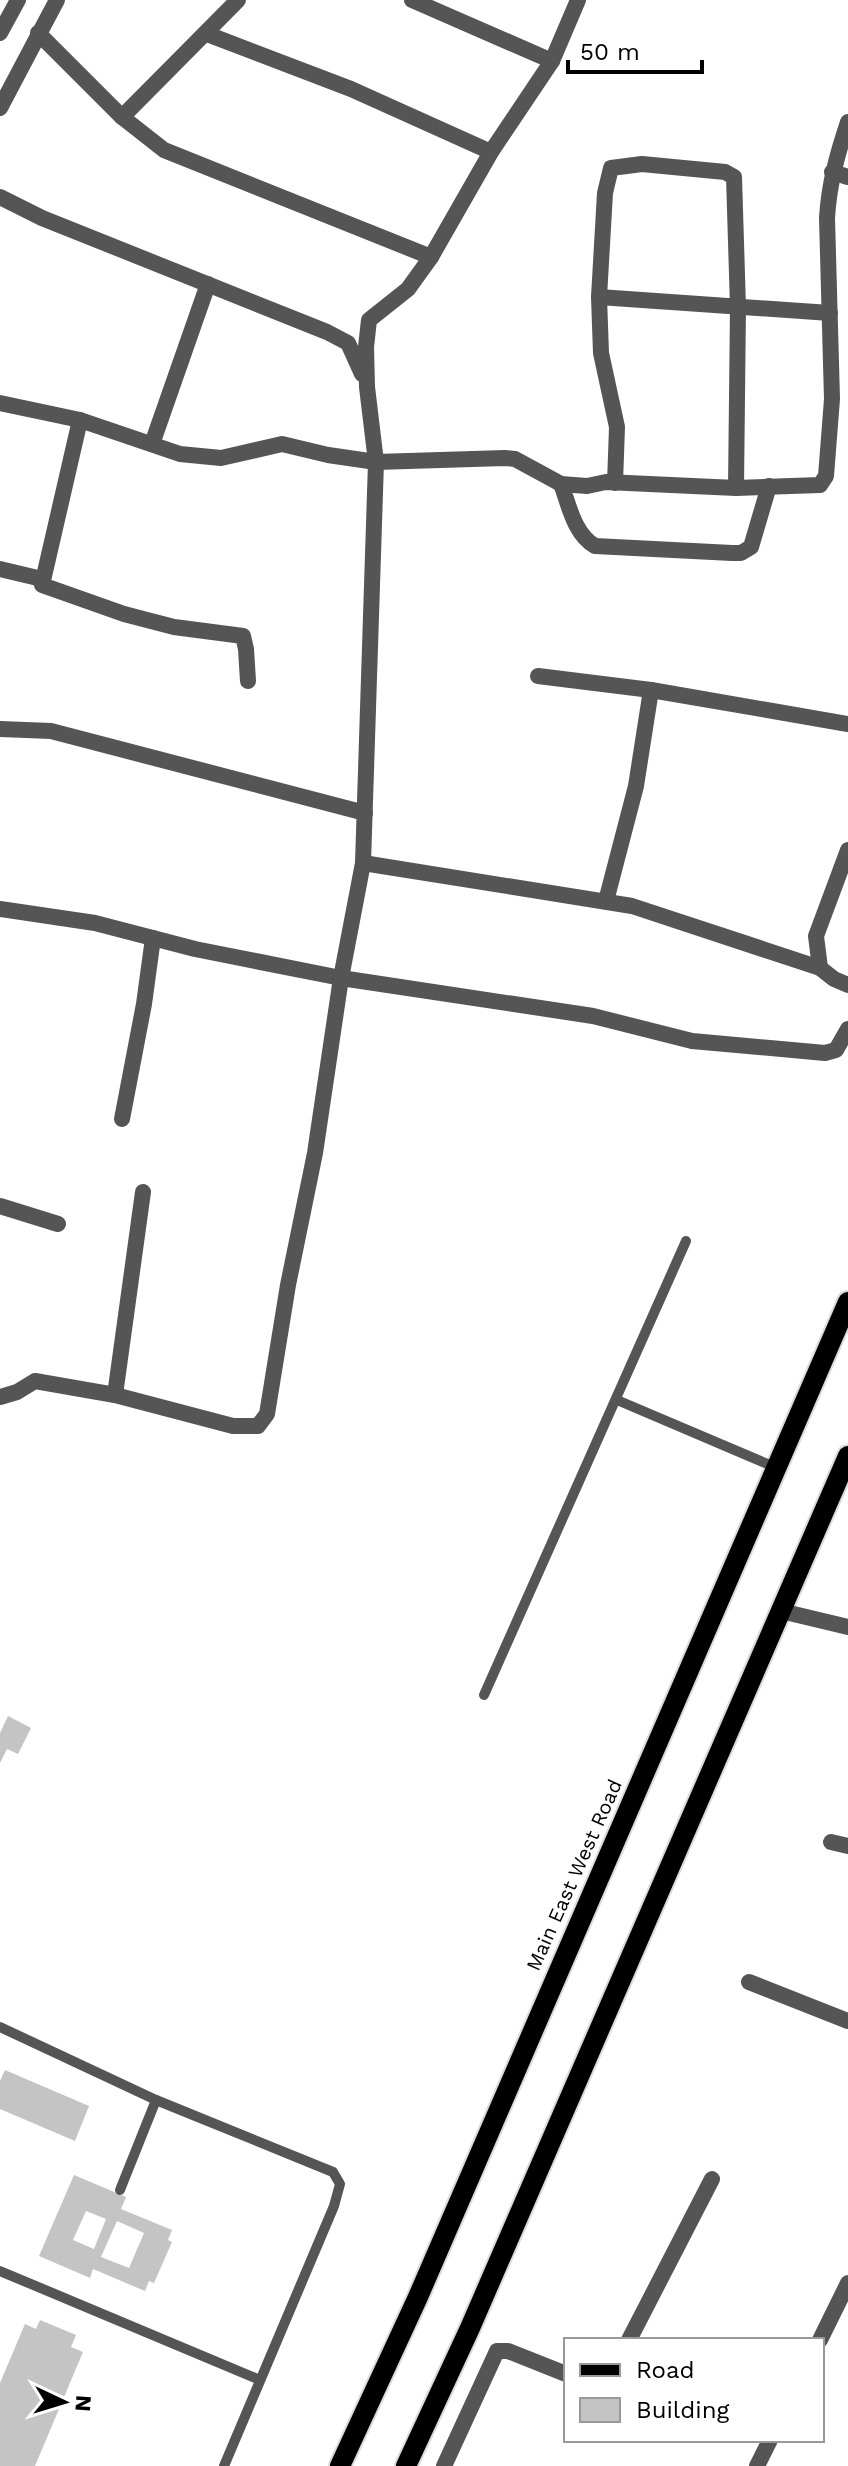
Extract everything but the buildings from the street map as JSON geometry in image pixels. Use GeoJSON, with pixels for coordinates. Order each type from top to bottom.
{"type":"FeatureCollection","features":[{"type":"Feature","properties":{"kind":"main road","name":"Main East West Road"},"geometry":{"type":"LineString","coordinates":[[340,2466],[418,2297],[848,1302]]}},
{"type":"Feature","properties":{"kind":"main road"},"geometry":{"type":"LineString","coordinates":[[406,2466],[489,2284],[848,1456]]}},
{"type":"Feature","properties":{"kind":"street"},"geometry":{"type":"LineString","coordinates":[[0,33],[18,0]]}},
{"type":"Feature","properties":{"kind":"street"},"geometry":{"type":"LineString","coordinates":[[0,108],[57,0]]}},
{"type":"Feature","properties":{"kind":"street"},"geometry":{"type":"LineString","coordinates":[[122,117],[238,0]]}},
{"type":"Feature","properties":{"kind":"street"},"geometry":{"type":"LineString","coordinates":[[412,0],[552,61]]}},
{"type":"Feature","properties":{"kind":"street"},"geometry":{"type":"LineString","coordinates":[[0,1397],[17,1392],[35,1381],[115,1395],[233,1426],[258,1426],[267,1414],[288,1285],[315,1153],[341,978],[363,863],[376,462],[367,387],[369,320],[408,289],[431,257],[491,152],[552,61],[578,0]]}},
{"type":"Feature","properties":{"kind":"street"},"geometry":{"type":"LineString","coordinates":[[38,33],[122,117],[164,150],[431,257]]}},
{"type":"Feature","properties":{"kind":"street"},"geometry":{"type":"LineString","coordinates":[[207,34],[351,89],[491,152]]}},
{"type":"Feature","properties":{"kind":"street"},"geometry":{"type":"LineString","coordinates":[[0,403],[80,420],[180,454],[221,458],[282,444],[376,462],[515,459],[561,484],[587,486],[615,483],[736,488],[817,485],[824,481],[840,399],[830,313],[827,218],[840,175],[848,122]]}},
{"type":"Feature","properties":{"kind":"street"},"geometry":{"type":"LineString","coordinates":[[615,483],[616,412],[601,353],[599,297],[605,193],[610,172],[615,167],[642,164],[725,172],[734,177],[738,307],[736,488]]}},
{"type":"Feature","properties":{"kind":"street"},"geometry":{"type":"LineString","coordinates":[[0,197],[42,218],[348,343],[367,387]]}},
{"type":"Feature","properties":{"kind":"street"},"geometry":{"type":"LineString","coordinates":[[152,444],[208,284]]}},
{"type":"Feature","properties":{"kind":"street"},"geometry":{"type":"LineString","coordinates":[[599,297],[830,313]]}},
{"type":"Feature","properties":{"kind":"street"},"geometry":{"type":"LineString","coordinates":[[80,420],[57,528],[42,579],[45,588],[174,627],[243,636],[248,681]]}},
{"type":"Feature","properties":{"kind":"street"},"geometry":{"type":"LineString","coordinates":[[561,484],[579,530],[595,546],[732,553],[751,547],[769,486]]}},
{"type":"Feature","properties":{"kind":"street"},"geometry":{"type":"LineString","coordinates":[[0,569],[42,579]]}},
{"type":"Feature","properties":{"kind":"street"},"geometry":{"type":"LineString","coordinates":[[538,676],[651,690],[848,724]]}},
{"type":"Feature","properties":{"kind":"street"},"geometry":{"type":"LineString","coordinates":[[606,901],[636,786],[651,690]]}},
{"type":"Feature","properties":{"kind":"street"},"geometry":{"type":"LineString","coordinates":[[0,729],[51,731],[365,813]]}},
{"type":"Feature","properties":{"kind":"street"},"geometry":{"type":"LineString","coordinates":[[820,968],[816,936],[848,850]]}},
{"type":"Feature","properties":{"kind":"street"},"geometry":{"type":"LineString","coordinates":[[363,863],[606,901],[692,925],[820,968],[848,985]]}},
{"type":"Feature","properties":{"kind":"street"},"geometry":{"type":"LineString","coordinates":[[0,909],[95,923],[341,978],[593,1016],[692,1041],[825,1053],[836,1050],[848,1029]]}},
{"type":"Feature","properties":{"kind":"street"},"geometry":{"type":"LineString","coordinates":[[122,1119],[153,938]]}},
{"type":"Feature","properties":{"kind":"street"},"geometry":{"type":"LineString","coordinates":[[115,1395],[143,1192]]}},
{"type":"Feature","properties":{"kind":"street"},"geometry":{"type":"LineString","coordinates":[[0,1206],[58,1224]]}},
{"type":"Feature","properties":{"kind":"street"},"geometry":{"type":"LineString","coordinates":[[781,1611],[848,1627]]}},
{"type":"Feature","properties":{"kind":"street"},"geometry":{"type":"LineString","coordinates":[[749,1982],[848,2021]]}},
{"type":"Feature","properties":{"kind":"street"},"geometry":{"type":"LineString","coordinates":[[630,2338],[712,2179]]}},
{"type":"Feature","properties":{"kind":"street"},"geometry":{"type":"LineString","coordinates":[[821,2338],[848,2283]]}},
{"type":"Feature","properties":{"kind":"street"},"geometry":{"type":"LineString","coordinates":[[444,2466],[497,2351],[508,2351],[564,2373]]}},
{"type":"Feature","properties":{"kind":"street"},"geometry":{"type":"LineString","coordinates":[[757,2466],[769,2442]]}},
{"type":"Feature","properties":{"kind":"lane"},"geometry":{"type":"LineString","coordinates":[[484,1695],[686,1241]]}},
{"type":"Feature","properties":{"kind":"lane"},"geometry":{"type":"LineString","coordinates":[[617,1400],[777,1468]]}},
{"type":"Feature","properties":{"kind":"lane"},"geometry":{"type":"LineString","coordinates":[[0,2027],[156,2100],[333,2172],[340,2184],[334,2206],[224,2466]]}},
{"type":"Feature","properties":{"kind":"lane"},"geometry":{"type":"LineString","coordinates":[[120,2190],[156,2100]]}},
{"type":"Feature","properties":{"kind":"lane"},"geometry":{"type":"LineString","coordinates":[[0,2271],[260,2380]]}}]}
